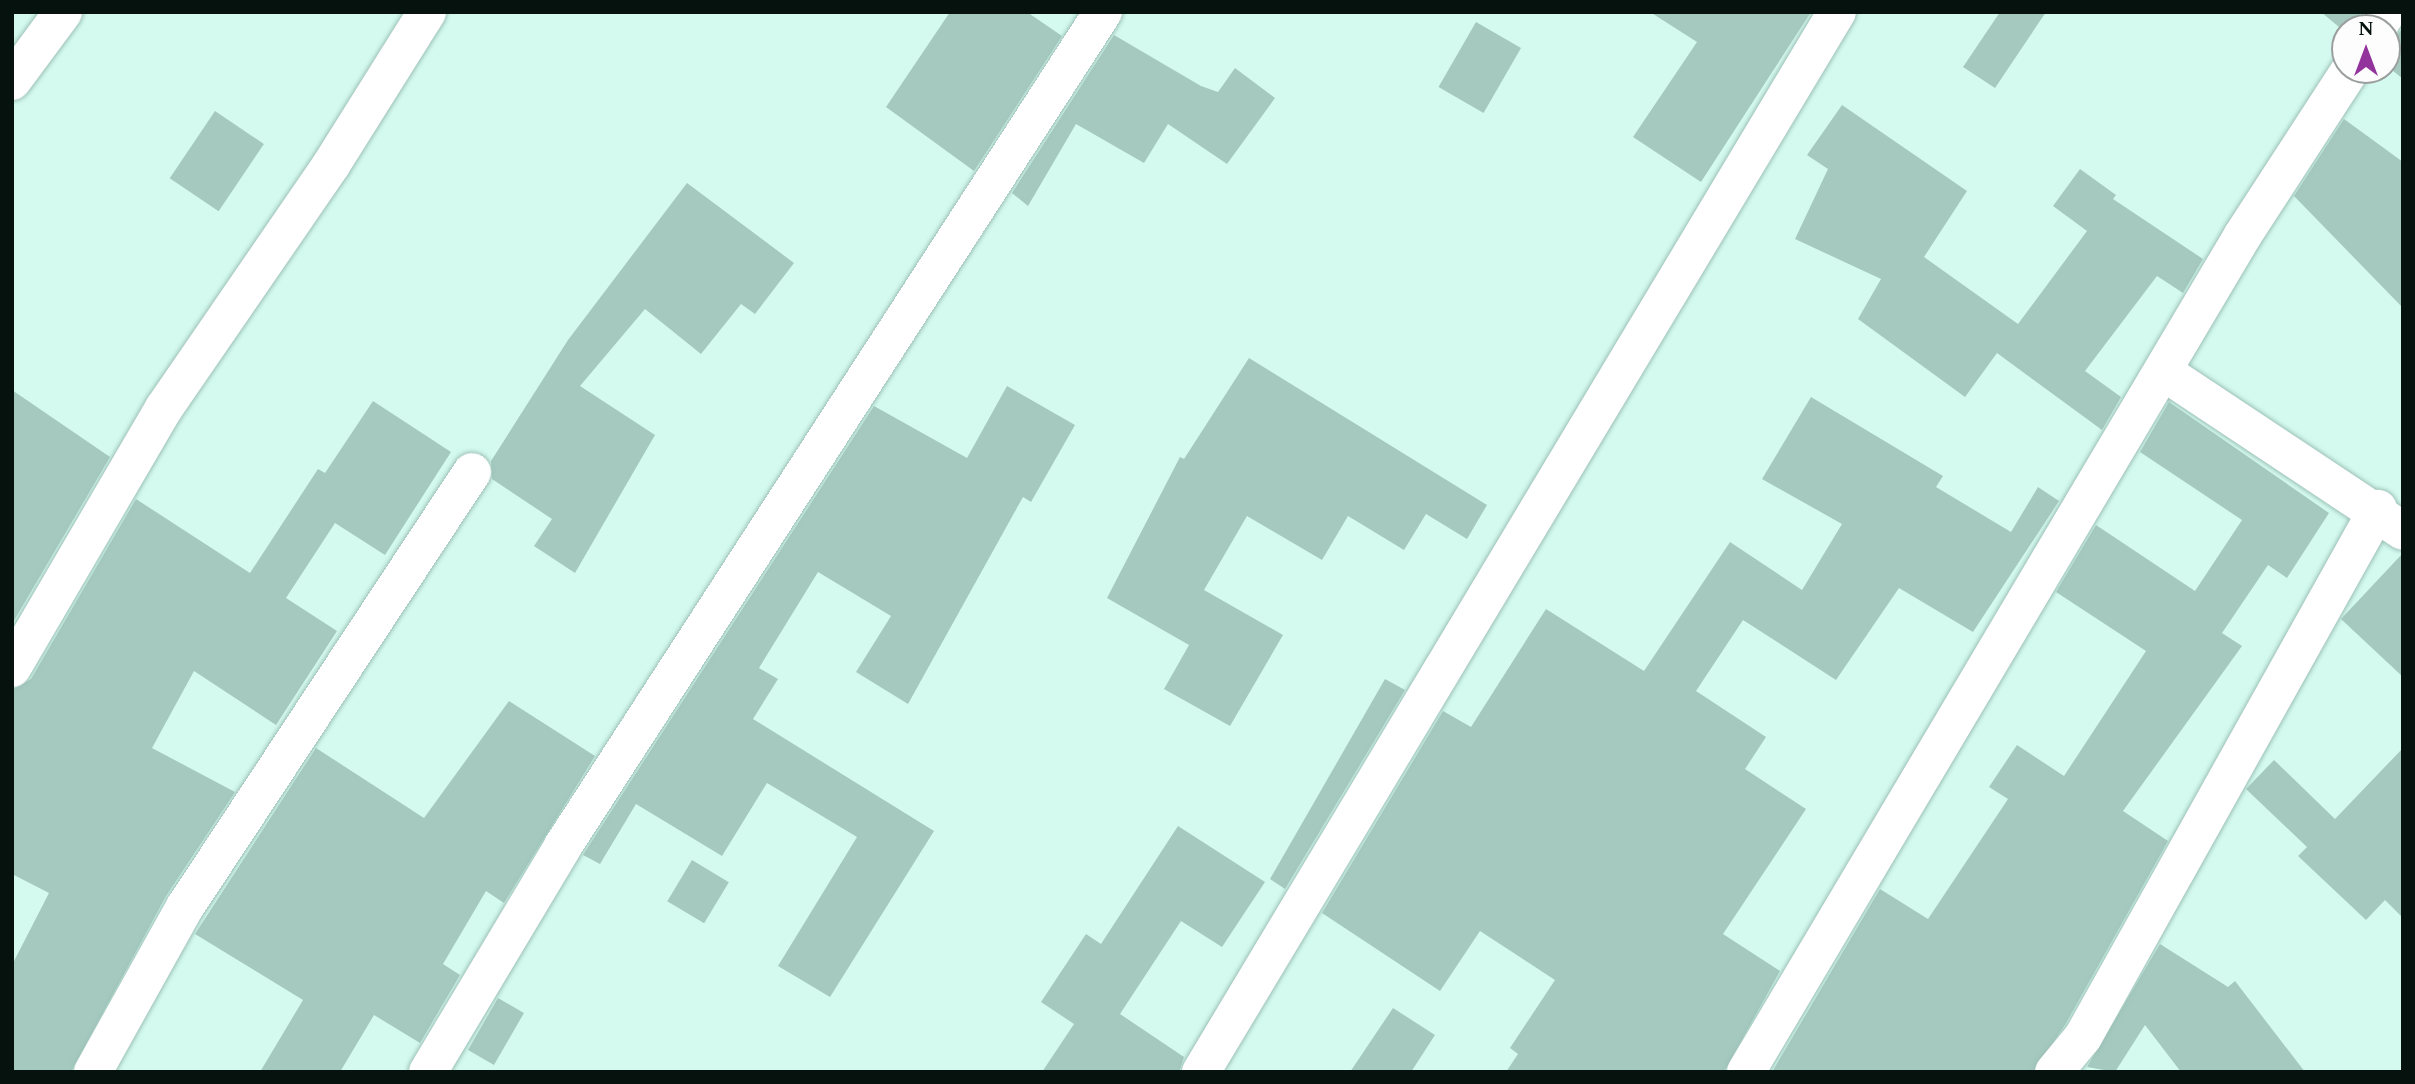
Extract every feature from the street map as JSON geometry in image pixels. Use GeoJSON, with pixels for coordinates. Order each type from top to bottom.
{"type":"FeatureCollection","features":[{"type":"Feature","properties":{"kind":"street"},"geometry":{"type":"LineString","coordinates":[[12,81],[63,12]]}},
{"type":"Feature","properties":{"kind":"street"},"geometry":{"type":"LineString","coordinates":[[12,668],[164,408],[331,165],[427,12]]}},
{"type":"Feature","properties":{"kind":"street"},"geometry":{"type":"LineString","coordinates":[[428,1072],[563,846],[1103,12]]}},
{"type":"Feature","properties":{"kind":"street"},"geometry":{"type":"LineString","coordinates":[[1201,1072],[1838,12]]}},
{"type":"Feature","properties":{"kind":"street"},"geometry":{"type":"LineString","coordinates":[[1746,1072],[2164,372],[2341,84]]}},
{"type":"Feature","properties":{"kind":"street"},"geometry":{"type":"LineString","coordinates":[[2054,1072],[2083,1037],[2390,520],[2164,372]]}},
{"type":"Feature","properties":{"kind":"street"},"geometry":{"type":"LineString","coordinates":[[93,1072],[185,907],[472,472]]}},
{"type":"Feature","properties":{"kind":"building"},"geometry":{"type":"Polygon","coordinates":[[[950,12],[1027,12],[1062,36],[974,171],[886,107],[950,12]]]}},
{"type":"Feature","properties":{"kind":"building"},"geometry":{"type":"Polygon","coordinates":[[[1650,12],[1811,12],[1701,182],[1633,137],[1697,42],[1650,12]]]}},
{"type":"Feature","properties":{"kind":"building"},"geometry":{"type":"Polygon","coordinates":[[[2000,12],[2046,12],[1995,88],[1963,67],[2000,12]]]}},
{"type":"Feature","properties":{"kind":"building"},"geometry":{"type":"Polygon","coordinates":[[[2321,12],[2361,12],[2331,14],[2331,20],[2321,12]]]}},
{"type":"Feature","properties":{"kind":"building"},"geometry":{"type":"Polygon","coordinates":[[[1476,22],[1521,48],[1484,113],[1438,87],[1476,22]]]}},
{"type":"Feature","properties":{"kind":"building"},"geometry":{"type":"Polygon","coordinates":[[[2403,28],[2403,79],[2401,77],[2403,28]]]}},
{"type":"Feature","properties":{"kind":"building"},"geometry":{"type":"Polygon","coordinates":[[[1114,35],[1201,86],[1218,92],[1235,68],[1275,98],[1227,164],[1168,124],[1144,163],[1076,124],[1028,206],[1012,193],[1114,35]]]}},
{"type":"Feature","properties":{"kind":"building"},"geometry":{"type":"Polygon","coordinates":[[[1842,105],[1967,191],[1924,257],[2018,324],[2087,231],[2053,206],[2080,169],[2116,195],[2113,199],[2203,259],[2183,293],[2157,276],[2085,371],[2121,397],[2102,430],[1997,353],[1965,397],[1858,319],[1881,279],[1795,239],[1828,169],[1807,155],[1842,105]]]}},
{"type":"Feature","properties":{"kind":"building"},"geometry":{"type":"Polygon","coordinates":[[[215,111],[264,144],[219,211],[170,178],[215,111]]]}},
{"type":"Feature","properties":{"kind":"building"},"geometry":{"type":"Polygon","coordinates":[[[2344,119],[2403,162],[2403,308],[2294,196],[2344,119]]]}},
{"type":"Feature","properties":{"kind":"building"},"geometry":{"type":"Polygon","coordinates":[[[687,183],[794,263],[755,314],[741,304],[701,354],[645,309],[580,386],[655,435],[575,573],[534,546],[552,519],[492,479],[491,461],[568,340],[687,183]]]}},
{"type":"Feature","properties":{"kind":"building"},"geometry":{"type":"Polygon","coordinates":[[[1249,358],[1487,505],[1467,539],[1426,514],[1404,550],[1348,516],[1322,560],[1247,516],[1204,590],[1283,635],[1230,726],[1164,689],[1189,645],[1107,598],[1180,457],[1184,459],[1249,358]]]}},
{"type":"Feature","properties":{"kind":"building"},"geometry":{"type":"Polygon","coordinates":[[[1007,386],[1075,425],[1031,502],[1023,497],[908,704],[856,672],[891,616],[818,572],[759,668],[778,679],[753,719],[934,831],[830,997],[778,966],[857,837],[767,783],[722,856],[636,804],[600,864],[583,855],[874,406],[967,458],[1007,386]]]}},
{"type":"Feature","properties":{"kind":"building"},"geometry":{"type":"Polygon","coordinates":[[[12,390],[110,457],[12,624],[12,390]]]}},
{"type":"Feature","properties":{"kind":"building"},"geometry":{"type":"Polygon","coordinates":[[[1811,397],[1943,476],[1936,487],[2011,532],[2038,487],[2059,501],[1973,632],[1899,588],[1836,680],[1743,620],[1696,691],[1766,737],[1745,769],[1806,809],[1723,934],[1780,971],[1724,1072],[1506,1072],[1518,1054],[1510,1048],[1555,980],[1480,931],[1440,991],[1322,913],[1443,711],[1471,727],[1546,609],[1644,671],[1730,542],[1802,590],[1842,524],[1762,479],[1811,397]]]}},
{"type":"Feature","properties":{"kind":"building"},"geometry":{"type":"Polygon","coordinates":[[[373,401],[451,452],[385,555],[335,523],[286,598],[337,631],[276,725],[194,671],[152,748],[235,792],[166,896],[71,1072],[12,1072],[12,965],[49,893],[12,874],[12,690],[31,679],[136,499],[250,573],[318,469],[325,473],[373,401]]]}},
{"type":"Feature","properties":{"kind":"building"},"geometry":{"type":"Polygon","coordinates":[[[2169,402],[2329,513],[2287,578],[2268,565],[2222,633],[2242,646],[2123,811],[2168,841],[2065,1025],[2033,1072],[1772,1072],[1880,889],[1928,919],[2008,799],[1989,787],[2017,745],[2064,776],[2146,651],[2056,592],[2096,525],[2195,591],[2242,520],[2140,452],[2169,402]]]}},
{"type":"Feature","properties":{"kind":"building"},"geometry":{"type":"Polygon","coordinates":[[[2403,553],[2403,677],[2341,619],[2403,553]]]}},
{"type":"Feature","properties":{"kind":"building"},"geometry":{"type":"Polygon","coordinates":[[[1385,679],[1405,690],[1285,889],[1270,879],[1385,679]]]}},
{"type":"Feature","properties":{"kind":"building"},"geometry":{"type":"Polygon","coordinates":[[[509,701],[595,756],[504,903],[486,891],[443,964],[460,975],[420,1043],[374,1015],[340,1072],[260,1072],[303,1000],[195,934],[316,748],[424,818],[509,701]]]}},
{"type":"Feature","properties":{"kind":"building"},"geometry":{"type":"Polygon","coordinates":[[[2403,748],[2403,918],[2385,900],[2366,920],[2298,856],[2307,847],[2246,789],[2274,760],[2335,819],[2403,748]]]}},
{"type":"Feature","properties":{"kind":"building"},"geometry":{"type":"Polygon","coordinates":[[[1178,826],[1265,882],[1222,947],[1181,921],[1120,1014],[1184,1057],[1179,1072],[1042,1072],[1074,1024],[1041,1002],[1086,934],[1101,944],[1178,826]]]}},
{"type":"Feature","properties":{"kind":"building"},"geometry":{"type":"Polygon","coordinates":[[[692,860],[729,882],[704,923],[667,901],[692,860]]]}},
{"type":"Feature","properties":{"kind":"building"},"geometry":{"type":"Polygon","coordinates":[[[2160,944],[2228,987],[2235,981],[2305,1072],[2181,1072],[2145,1025],[2115,1072],[2087,1067],[2160,944]]]}},
{"type":"Feature","properties":{"kind":"building"},"geometry":{"type":"Polygon","coordinates":[[[498,998],[524,1013],[494,1065],[468,1050],[498,998]]]}},
{"type":"Feature","properties":{"kind":"building"},"geometry":{"type":"Polygon","coordinates":[[[1393,1008],[1435,1035],[1411,1072],[1350,1072],[1393,1008]]]}}]}
